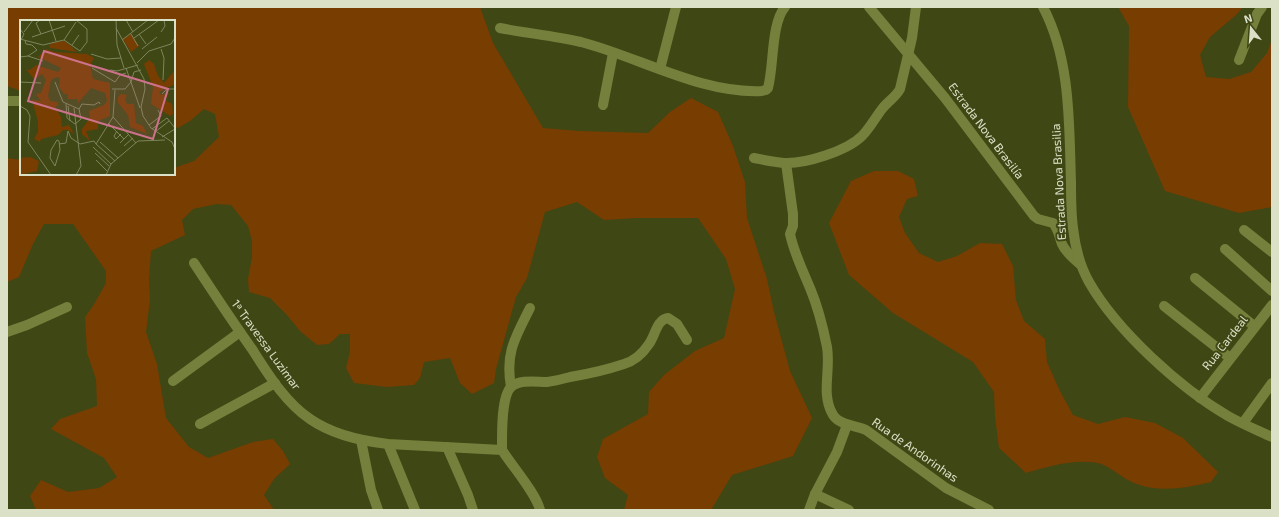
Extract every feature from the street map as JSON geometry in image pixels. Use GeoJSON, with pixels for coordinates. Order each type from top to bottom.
{"type":"FeatureCollection","features":[{"type":"Feature","properties":{"kind":"street"},"geometry":{"type":"LineString","coordinates":[[660,69],[676,7]]}},
{"type":"Feature","properties":{"kind":"street"},"geometry":{"type":"LineString","coordinates":[[500,28],[581,42],[699,82],[736,90],[753,91],[766,90],[769,84],[776,27],[779,16],[785,7]]}},
{"type":"Feature","properties":{"kind":"street","name":"Estrada Nova Brasilía"},"geometry":{"type":"LineString","coordinates":[[869,7],[945,98],[1034,216],[1038,219],[1054,223],[1067,253],[1081,265]]}},
{"type":"Feature","properties":{"kind":"street"},"geometry":{"type":"LineString","coordinates":[[754,158],[786,163],[799,162],[834,153],[854,143],[862,136],[873,124],[885,105],[897,94],[900,88],[909,54],[916,7]]}},
{"type":"Feature","properties":{"kind":"street","name":"Estrada Nova Brasilia"},"geometry":{"type":"LineString","coordinates":[[1043,7],[1052,26],[1059,47],[1066,84],[1072,227],[1081,265],[1089,282],[1124,328],[1170,374],[1200,398],[1229,416],[1272,437]]}},
{"type":"Feature","properties":{"kind":"street"},"geometry":{"type":"LineString","coordinates":[[1239,60],[1257,14],[1262,7]]}},
{"type":"Feature","properties":{"kind":"street"},"geometry":{"type":"LineString","coordinates":[[603,105],[613,53]]}},
{"type":"Feature","properties":{"kind":"street"},"geometry":{"type":"LineString","coordinates":[[7,101],[19,101]]}},
{"type":"Feature","properties":{"kind":"street"},"geometry":{"type":"LineString","coordinates":[[786,163],[793,214],[793,226],[790,234],[823,327],[828,360],[826,377],[828,403],[832,415],[847,425],[833,460],[815,494],[809,510]]}},
{"type":"Feature","properties":{"kind":"street"},"geometry":{"type":"LineString","coordinates":[[1244,230],[1272,252]]}},
{"type":"Feature","properties":{"kind":"street"},"geometry":{"type":"LineString","coordinates":[[1225,249],[1272,291]]}},
{"type":"Feature","properties":{"kind":"street","name":"1ª Travessa Luzimar"},"geometry":{"type":"LineString","coordinates":[[194,263],[275,383],[309,419],[324,428],[360,440],[388,444],[502,450]]}},
{"type":"Feature","properties":{"kind":"street"},"geometry":{"type":"LineString","coordinates":[[1195,278],[1254,326]]}},
{"type":"Feature","properties":{"kind":"street","name":"Rua Cardeal"},"geometry":{"type":"LineString","coordinates":[[1200,398],[1254,326],[1272,305]]}},
{"type":"Feature","properties":{"kind":"street"},"geometry":{"type":"LineString","coordinates":[[1164,306],[1230,358]]}},
{"type":"Feature","properties":{"kind":"street"},"geometry":{"type":"LineString","coordinates":[[7,332],[27,325],[67,307]]}},
{"type":"Feature","properties":{"kind":"street"},"geometry":{"type":"LineString","coordinates":[[530,308],[515,339],[509,358],[511,387],[504,411],[502,450],[532,493],[540,510]]}},
{"type":"Feature","properties":{"kind":"street"},"geometry":{"type":"LineString","coordinates":[[511,387],[526,382],[556,381],[596,372],[632,361],[650,344],[660,323],[665,318],[668,318],[677,324],[687,340]]}},
{"type":"Feature","properties":{"kind":"street"},"geometry":{"type":"LineString","coordinates":[[173,381],[240,332]]}},
{"type":"Feature","properties":{"kind":"street"},"geometry":{"type":"LineString","coordinates":[[200,424],[275,383]]}},
{"type":"Feature","properties":{"kind":"street"},"geometry":{"type":"LineString","coordinates":[[1243,423],[1272,383]]}},
{"type":"Feature","properties":{"kind":"street","name":"Rua de Andorinhas"},"geometry":{"type":"LineString","coordinates":[[847,425],[853,425],[866,430],[946,488],[989,510]]}},
{"type":"Feature","properties":{"kind":"street"},"geometry":{"type":"LineString","coordinates":[[360,440],[371,490],[378,510]]}},
{"type":"Feature","properties":{"kind":"street"},"geometry":{"type":"LineString","coordinates":[[388,444],[415,510]]}},
{"type":"Feature","properties":{"kind":"street"},"geometry":{"type":"LineString","coordinates":[[447,447],[473,510]]}},
{"type":"Feature","properties":{"kind":"street"},"geometry":{"type":"LineString","coordinates":[[815,494],[849,510]]}},
{"type":"Feature","properties":{"kind":"shaded area"},"geometry":{"type":"Polygon","coordinates":[[[7,7],[480,7],[493,43],[543,128],[579,131],[648,133],[670,112],[691,98],[718,112],[733,146],[745,182],[747,218],[767,279],[774,312],[790,371],[812,418],[793,456],[732,475],[711,510],[624,510],[628,495],[605,478],[597,457],[603,439],[648,414],[649,392],[664,375],[695,351],[724,338],[735,289],[726,259],[698,218],[637,218],[604,220],[577,202],[545,212],[527,278],[516,297],[496,369],[494,383],[472,394],[460,383],[450,358],[424,362],[420,378],[414,385],[387,387],[354,383],[346,368],[350,352],[350,334],[340,334],[329,344],[317,345],[300,331],[270,298],[249,292],[248,279],[252,257],[252,241],[248,226],[231,205],[217,204],[193,209],[182,220],[185,235],[151,251],[149,280],[150,300],[146,332],[157,364],[166,418],[189,447],[208,458],[253,442],[273,439],[283,451],[290,464],[274,479],[264,495],[274,510],[36,510],[30,496],[41,480],[68,492],[99,488],[117,477],[104,458],[51,429],[60,419],[97,406],[96,379],[87,353],[85,317],[106,283],[106,271],[73,224],[44,224],[33,244],[19,277],[7,282],[7,158],[20,160],[20,175],[175,175],[175,168],[194,161],[219,137],[215,114],[204,109],[190,121],[178,128],[175,126],[175,20],[20,20],[20,91],[7,86],[7,7]]]}},
{"type":"Feature","properties":{"kind":"shaded area"},"geometry":{"type":"Polygon","coordinates":[[[1118,7],[1243,7],[1236,15],[1210,37],[1200,55],[1206,77],[1229,79],[1251,72],[1267,53],[1272,40],[1272,207],[1239,213],[1165,191],[1128,107],[1129,26],[1118,7]]]}},
{"type":"Feature","properties":{"kind":"shaded area"},"geometry":{"type":"Polygon","coordinates":[[[874,171],[898,171],[914,179],[918,196],[907,199],[899,217],[905,233],[919,253],[938,262],[957,256],[980,243],[1002,244],[1013,266],[1016,300],[1024,321],[1045,339],[1047,362],[1073,415],[1098,424],[1125,417],[1155,423],[1183,438],[1218,472],[1211,482],[1181,488],[1160,489],[1140,485],[1130,481],[1102,464],[1089,462],[1062,464],[1026,473],[999,448],[995,417],[994,392],[973,362],[893,313],[849,275],[829,223],[851,181],[874,171]]]}}]}
